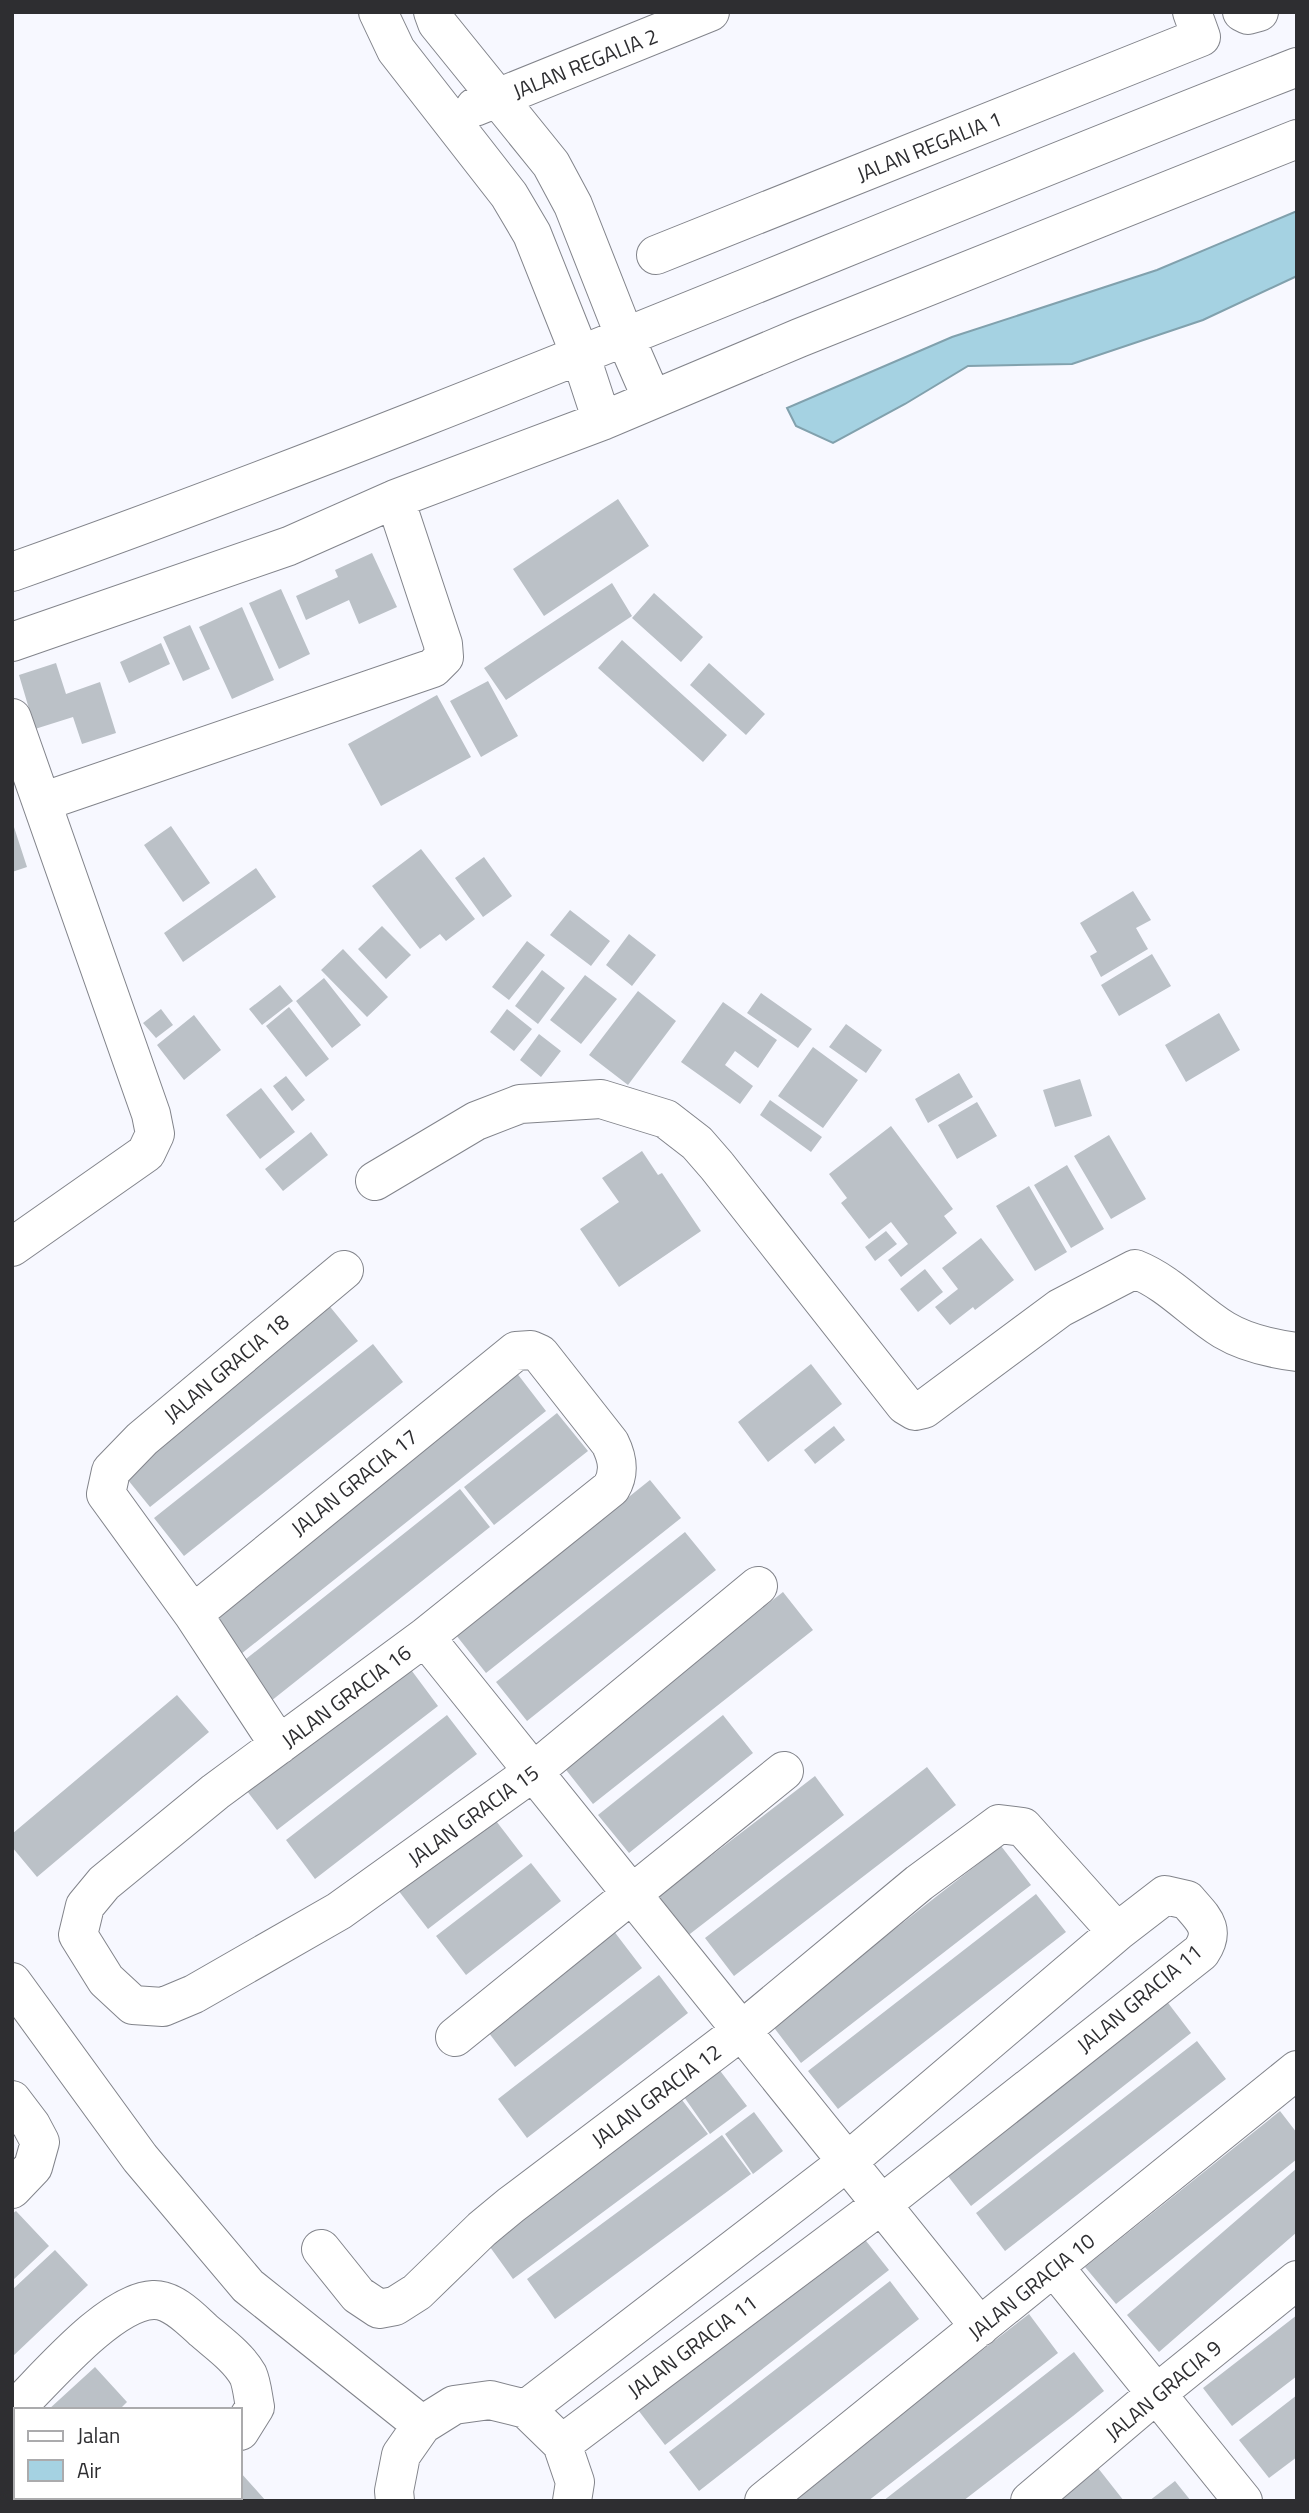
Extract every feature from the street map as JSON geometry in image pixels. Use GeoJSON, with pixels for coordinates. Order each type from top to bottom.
{"type":"FeatureCollection","features":[{"type":"Feature","properties":{"kind":"street"},"geometry":{"type":"LineString","coordinates":[[378,12],[396,50],[509,195],[532,234],[581,357],[602,421]]}},
{"type":"Feature","properties":{"kind":"street"},"geometry":{"type":"LineString","coordinates":[[433,12],[437,23],[551,164],[573,205],[652,399]]}},
{"type":"Feature","properties":{"kind":"street","name":"JALAN REGALIA 2"},"geometry":{"type":"LineString","coordinates":[[448,118],[710,12]]}},
{"type":"Feature","properties":{"kind":"street","name":"JALAN REGALIA 1"},"geometry":{"type":"LineString","coordinates":[[656,255],[1196,25]]}},
{"type":"Feature","properties":{"kind":"street"},"geometry":{"type":"LineString","coordinates":[[12,572],[581,357],[1097,145],[1297,67]]}},
{"type":"Feature","properties":{"kind":"street"},"geometry":{"type":"LineString","coordinates":[[12,642],[289,546],[395,499],[602,421],[812,332],[1297,139]]}},
{"type":"Feature","properties":{"kind":"street"},"geometry":{"type":"LineString","coordinates":[[42,802],[433,668],[444,657],[443,644],[395,499]]}},
{"type":"Feature","properties":{"kind":"street"},"geometry":{"type":"LineString","coordinates":[[12,718],[156,1134],[146,1153],[12,1247]]}},
{"type":"Feature","properties":{"kind":"street"},"geometry":{"type":"LineString","coordinates":[[375,1181],[476,1121],[520,1104],[601,1099],[666,1119],[697,1143],[717,1166],[905,1405],[915,1411],[924,1409],[1060,1308],[1135,1269],[1154,1277],[1225,1331],[1297,1352]]}},
{"type":"Feature","properties":{"kind":"street","name":"JALAN GRACIA 18"},"geometry":{"type":"LineString","coordinates":[[193,1615],[106,1494],[111,1471],[164,1419],[344,1270]]}},
{"type":"Feature","properties":{"kind":"street","name":"JALAN GRACIA 16"},"geometry":{"type":"LineString","coordinates":[[163,2007],[133,2005],[106,1980],[78,1935],[85,1906],[104,1883],[215,1792],[425,1637],[611,1488],[616,1479],[616,1455],[610,1443],[540,1354],[531,1350],[516,1350]]}},
{"type":"Feature","properties":{"kind":"street","name":"JALAN GRACIA 17"},"geometry":{"type":"LineString","coordinates":[[193,1615],[516,1350]]}},
{"type":"Feature","properties":{"kind":"street","name":"JALAN GRACIA 15"},"geometry":{"type":"LineString","coordinates":[[163,2007],[243,1968],[340,1911],[533,1772],[758,1586]]}},
{"type":"Feature","properties":{"kind":"street"},"geometry":{"type":"LineString","coordinates":[[193,1615],[279,1745]]}},
{"type":"Feature","properties":{"kind":"street"},"geometry":{"type":"LineString","coordinates":[[425,1637],[980,2327]]}},
{"type":"Feature","properties":{"kind":"street"},"geometry":{"type":"LineString","coordinates":[[455,2037],[783,1771]]}},
{"type":"Feature","properties":{"kind":"street","name":"JALAN GRACIA 12"},"geometry":{"type":"LineString","coordinates":[[321,2249],[358,2295],[379,2309],[395,2306],[416,2292],[511,2205],[741,2031],[919,1883],[999,1824],[1023,1827],[1117,1932]]}},
{"type":"Feature","properties":{"kind":"street","name":"JALAN GRACIA 11"},"geometry":{"type":"LineString","coordinates":[[526,2409],[847,2162],[1117,1932],[1165,1895],[1187,1899],[1208,1927],[1208,1937],[1201,1952],[882,2204],[562,2444]]}},
{"type":"Feature","properties":{"kind":"street"},"geometry":{"type":"LineString","coordinates":[[12,1982],[139,2158],[248,2286],[422,2425]]}},
{"type":"Feature","properties":{"kind":"street","name":"JALAN GRACIA 10"},"geometry":{"type":"LineString","coordinates":[[764,2501],[1297,2070]]}},
{"type":"Feature","properties":{"kind":"street"},"geometry":{"type":"LineString","coordinates":[[12,2100],[31,2125],[40,2143],[23,2178]]}},
{"type":"Feature","properties":{"kind":"street"},"geometry":{"type":"LineString","coordinates":[[1054,2267],[1242,2501]]}},
{"type":"Feature","properties":{"kind":"street","name":"JALAN GRACIA 9"},"geometry":{"type":"LineString","coordinates":[[1030,2501],[1297,2280]]}},
{"type":"Feature","properties":{"kind":"street"},"geometry":{"type":"LineString","coordinates":[[16,2408],[93,2331],[114,2315],[136,2304],[155,2300],[179,2309],[236,2359],[249,2376],[247,2419]]}},
{"type":"Feature","properties":{"kind":"street"},"geometry":{"type":"LineString","coordinates":[[396,2501],[394,2491],[401,2455],[422,2425],[454,2405],[490,2400],[526,2409],[562,2444],[575,2482],[572,2501]]}},
{"type":"Feature","properties":{"kind":"water"},"geometry":{"type":"Polygon","coordinates":[[[1297,211],[1297,276],[1203,320],[1072,364],[968,366],[833,443],[796,426],[787,408],[952,337],[1157,270],[1297,211]]]}},
{"type":"Feature","properties":{"kind":"building"},"geometry":{"type":"Polygon","coordinates":[[[618,499],[649,546],[544,616],[513,569],[618,499]]]}},
{"type":"Feature","properties":{"kind":"building"},"geometry":{"type":"Polygon","coordinates":[[[372,553],[397,607],[359,624],[349,600],[306,620],[296,596],[338,577],[335,570],[372,553]]]}},
{"type":"Feature","properties":{"kind":"building"},"geometry":{"type":"Polygon","coordinates":[[[612,583],[632,616],[506,700],[484,668],[612,583]]]}},
{"type":"Feature","properties":{"kind":"building"},"geometry":{"type":"Polygon","coordinates":[[[281,589],[310,654],[279,669],[249,603],[281,589]]]}},
{"type":"Feature","properties":{"kind":"building"},"geometry":{"type":"Polygon","coordinates":[[[654,593],[703,637],[681,662],[632,618],[654,593]]]}},
{"type":"Feature","properties":{"kind":"building"},"geometry":{"type":"Polygon","coordinates":[[[242,607],[274,680],[232,699],[199,627],[242,607]]]}},
{"type":"Feature","properties":{"kind":"building"},"geometry":{"type":"Polygon","coordinates":[[[190,625],[210,669],[183,681],[163,637],[190,625]]]}},
{"type":"Feature","properties":{"kind":"building"},"geometry":{"type":"Polygon","coordinates":[[[622,640],[727,735],[703,762],[598,668],[622,640]]]}},
{"type":"Feature","properties":{"kind":"building"},"geometry":{"type":"Polygon","coordinates":[[[161,643],[170,664],[129,683],[120,662],[161,643]]]}},
{"type":"Feature","properties":{"kind":"building"},"geometry":{"type":"Polygon","coordinates":[[[56,663],[66,694],[100,682],[116,733],[82,744],[73,717],[35,729],[19,675],[56,663]]]}},
{"type":"Feature","properties":{"kind":"building"},"geometry":{"type":"Polygon","coordinates":[[[709,663],[765,714],[746,735],[690,685],[709,663]]]}},
{"type":"Feature","properties":{"kind":"building"},"geometry":{"type":"Polygon","coordinates":[[[488,681],[518,736],[481,757],[450,701],[488,681]]]}},
{"type":"Feature","properties":{"kind":"building"},"geometry":{"type":"Polygon","coordinates":[[[437,695],[471,757],[381,806],[348,744],[437,695]]]}},
{"type":"Feature","properties":{"kind":"building"},"geometry":{"type":"Polygon","coordinates":[[[12,821],[27,867],[12,872],[12,821]]]}},
{"type":"Feature","properties":{"kind":"building"},"geometry":{"type":"Polygon","coordinates":[[[171,826],[210,883],[183,902],[144,845],[171,826]]]}},
{"type":"Feature","properties":{"kind":"building"},"geometry":{"type":"Polygon","coordinates":[[[421,849],[475,919],[446,941],[440,934],[420,949],[372,886],[421,849]]]}},
{"type":"Feature","properties":{"kind":"building"},"geometry":{"type":"Polygon","coordinates":[[[484,857],[512,896],[483,917],[455,878],[484,857]]]}},
{"type":"Feature","properties":{"kind":"building"},"geometry":{"type":"Polygon","coordinates":[[[256,868],[276,897],[183,962],[164,933],[256,868]]]}},
{"type":"Feature","properties":{"kind":"building"},"geometry":{"type":"Polygon","coordinates":[[[1133,891],[1151,920],[1136,928],[1148,949],[1101,977],[1090,956],[1097,952],[1080,923],[1133,891]]]}},
{"type":"Feature","properties":{"kind":"building"},"geometry":{"type":"Polygon","coordinates":[[[570,910],[610,941],[591,966],[550,935],[570,910]]]}},
{"type":"Feature","properties":{"kind":"building"},"geometry":{"type":"Polygon","coordinates":[[[382,926],[411,955],[386,979],[358,949],[382,926]]]}},
{"type":"Feature","properties":{"kind":"building"},"geometry":{"type":"Polygon","coordinates":[[[629,934],[656,955],[632,986],[606,965],[629,934]]]}},
{"type":"Feature","properties":{"kind":"building"},"geometry":{"type":"Polygon","coordinates":[[[527,941],[545,955],[509,1000],[492,987],[527,941]]]}},
{"type":"Feature","properties":{"kind":"building"},"geometry":{"type":"Polygon","coordinates":[[[343,949],[388,997],[367,1017],[321,970],[343,949]]]}},
{"type":"Feature","properties":{"kind":"building"},"geometry":{"type":"Polygon","coordinates":[[[1152,954],[1171,986],[1119,1016],[1101,985],[1152,954]]]}},
{"type":"Feature","properties":{"kind":"building"},"geometry":{"type":"Polygon","coordinates":[[[542,970],[565,988],[538,1024],[515,1006],[542,970]]]}},
{"type":"Feature","properties":{"kind":"building"},"geometry":{"type":"Polygon","coordinates":[[[585,975],[617,999],[581,1044],[550,1020],[585,975]]]}},
{"type":"Feature","properties":{"kind":"building"},"geometry":{"type":"Polygon","coordinates":[[[324,978],[361,1025],[332,1048],[296,1001],[324,978]]]}},
{"type":"Feature","properties":{"kind":"building"},"geometry":{"type":"Polygon","coordinates":[[[280,985],[293,1001],[262,1025],[249,1009],[280,985]]]}},
{"type":"Feature","properties":{"kind":"building"},"geometry":{"type":"Polygon","coordinates":[[[638,991],[676,1021],[628,1085],[589,1055],[638,991]]]}},
{"type":"Feature","properties":{"kind":"building"},"geometry":{"type":"Polygon","coordinates":[[[761,993],[812,1029],[798,1048],[747,1013],[761,993]]]}},
{"type":"Feature","properties":{"kind":"building"},"geometry":{"type":"Polygon","coordinates":[[[723,1002],[777,1040],[758,1068],[735,1051],[725,1065],[753,1086],[740,1104],[681,1062],[723,1002]]]}},
{"type":"Feature","properties":{"kind":"building"},"geometry":{"type":"Polygon","coordinates":[[[289,1007],[329,1059],[306,1077],[266,1026],[289,1007]]]}},
{"type":"Feature","properties":{"kind":"building"},"geometry":{"type":"Polygon","coordinates":[[[161,1009],[173,1025],[156,1038],[143,1023],[161,1009]]]}},
{"type":"Feature","properties":{"kind":"building"},"geometry":{"type":"Polygon","coordinates":[[[507,1009],[532,1029],[514,1051],[490,1032],[507,1009]]]}},
{"type":"Feature","properties":{"kind":"building"},"geometry":{"type":"Polygon","coordinates":[[[1219,1013],[1240,1050],[1186,1082],[1165,1045],[1219,1013]]]}},
{"type":"Feature","properties":{"kind":"building"},"geometry":{"type":"Polygon","coordinates":[[[194,1015],[221,1050],[184,1080],[157,1045],[194,1015]]]}},
{"type":"Feature","properties":{"kind":"building"},"geometry":{"type":"Polygon","coordinates":[[[846,1024],[882,1050],[866,1073],[829,1047],[846,1024]]]}},
{"type":"Feature","properties":{"kind":"building"},"geometry":{"type":"Polygon","coordinates":[[[539,1034],[561,1051],[541,1077],[520,1060],[539,1034]]]}},
{"type":"Feature","properties":{"kind":"building"},"geometry":{"type":"Polygon","coordinates":[[[813,1047],[858,1080],[823,1128],[778,1096],[813,1047]]]}},
{"type":"Feature","properties":{"kind":"building"},"geometry":{"type":"Polygon","coordinates":[[[959,1073],[973,1097],[928,1123],[915,1099],[959,1073]]]}},
{"type":"Feature","properties":{"kind":"building"},"geometry":{"type":"Polygon","coordinates":[[[286,1076],[305,1100],[292,1111],[273,1086],[286,1076]]]}},
{"type":"Feature","properties":{"kind":"building"},"geometry":{"type":"Polygon","coordinates":[[[1080,1079],[1092,1116],[1055,1127],[1043,1090],[1080,1079]]]}},
{"type":"Feature","properties":{"kind":"building"},"geometry":{"type":"Polygon","coordinates":[[[261,1088],[295,1132],[260,1159],[226,1115],[261,1088]]]}},
{"type":"Feature","properties":{"kind":"building"},"geometry":{"type":"Polygon","coordinates":[[[770,1100],[822,1137],[811,1152],[760,1115],[770,1100]]]}},
{"type":"Feature","properties":{"kind":"building"},"geometry":{"type":"Polygon","coordinates":[[[977,1102],[997,1136],[957,1159],[938,1125],[977,1102]]]}},
{"type":"Feature","properties":{"kind":"building"},"geometry":{"type":"Polygon","coordinates":[[[891,1126],[953,1209],[944,1216],[957,1233],[901,1277],[888,1260],[908,1244],[891,1222],[869,1239],[841,1203],[847,1198],[829,1174],[891,1126]]]}},
{"type":"Feature","properties":{"kind":"building"},"geometry":{"type":"Polygon","coordinates":[[[311,1132],[328,1155],[283,1191],[265,1169],[311,1132]]]}},
{"type":"Feature","properties":{"kind":"building"},"geometry":{"type":"Polygon","coordinates":[[[1109,1135],[1146,1199],[1111,1219],[1074,1156],[1109,1135]]]}},
{"type":"Feature","properties":{"kind":"building"},"geometry":{"type":"Polygon","coordinates":[[[642,1151],[658,1175],[662,1173],[701,1231],[619,1287],[580,1229],[619,1202],[602,1178],[642,1151]]]}},
{"type":"Feature","properties":{"kind":"building"},"geometry":{"type":"Polygon","coordinates":[[[1067,1165],[1104,1229],[1071,1248],[1034,1185],[1067,1165]]]}},
{"type":"Feature","properties":{"kind":"building"},"geometry":{"type":"Polygon","coordinates":[[[1029,1186],[1067,1252],[1035,1271],[996,1206],[1029,1186]]]}},
{"type":"Feature","properties":{"kind":"building"},"geometry":{"type":"Polygon","coordinates":[[[886,1231],[897,1244],[875,1261],[865,1247],[886,1231]]]}},
{"type":"Feature","properties":{"kind":"building"},"geometry":{"type":"Polygon","coordinates":[[[981,1238],[1014,1280],[975,1310],[973,1307],[950,1325],[935,1307],[958,1289],[942,1268],[981,1238]]]}},
{"type":"Feature","properties":{"kind":"building"},"geometry":{"type":"Polygon","coordinates":[[[925,1269],[943,1292],[918,1312],[900,1289],[925,1269]]]}},
{"type":"Feature","properties":{"kind":"building"},"geometry":{"type":"Polygon","coordinates":[[[327,1303],[358,1341],[150,1507],[119,1469],[327,1303]]]}},
{"type":"Feature","properties":{"kind":"building"},"geometry":{"type":"Polygon","coordinates":[[[373,1344],[403,1382],[184,1556],[154,1518],[373,1344]]]}},
{"type":"Feature","properties":{"kind":"building"},"geometry":{"type":"Polygon","coordinates":[[[811,1364],[842,1404],[768,1462],[738,1422],[811,1364]]]}},
{"type":"Feature","properties":{"kind":"building"},"geometry":{"type":"Polygon","coordinates":[[[516,1372],[546,1411],[241,1654],[210,1616],[516,1372]]]}},
{"type":"Feature","properties":{"kind":"building"},"geometry":{"type":"Polygon","coordinates":[[[557,1413],[588,1451],[494,1525],[464,1487],[557,1413]]]}},
{"type":"Feature","properties":{"kind":"building"},"geometry":{"type":"Polygon","coordinates":[[[834,1426],[845,1440],[815,1464],[804,1450],[834,1426]]]}},
{"type":"Feature","properties":{"kind":"building"},"geometry":{"type":"Polygon","coordinates":[[[650,1480],[681,1518],[486,1673],[456,1635],[650,1480]]]}},
{"type":"Feature","properties":{"kind":"building"},"geometry":{"type":"Polygon","coordinates":[[[460,1489],[490,1527],[271,1701],[241,1663],[460,1489]]]}},
{"type":"Feature","properties":{"kind":"building"},"geometry":{"type":"Polygon","coordinates":[[[685,1532],[716,1570],[527,1721],[496,1682],[685,1532]]]}},
{"type":"Feature","properties":{"kind":"building"},"geometry":{"type":"Polygon","coordinates":[[[783,1592],[813,1630],[593,1804],[563,1766],[783,1592]]]}},
{"type":"Feature","properties":{"kind":"building"},"geometry":{"type":"Polygon","coordinates":[[[409,1667],[438,1706],[277,1830],[247,1791],[409,1667]]]}},
{"type":"Feature","properties":{"kind":"building"},"geometry":{"type":"Polygon","coordinates":[[[177,1695],[209,1732],[37,1877],[12,1847],[12,1834],[177,1695]]]}},
{"type":"Feature","properties":{"kind":"building"},"geometry":{"type":"Polygon","coordinates":[[[447,1715],[477,1754],[315,1879],[286,1840],[447,1715]]]}},
{"type":"Feature","properties":{"kind":"building"},"geometry":{"type":"Polygon","coordinates":[[[723,1715],[753,1753],[629,1853],[598,1815],[723,1715]]]}},
{"type":"Feature","properties":{"kind":"building"},"geometry":{"type":"Polygon","coordinates":[[[927,1767],[956,1805],[734,1976],[705,1938],[927,1767]]]}},
{"type":"Feature","properties":{"kind":"building"},"geometry":{"type":"Polygon","coordinates":[[[815,1776],[844,1815],[686,1937],[656,1898],[815,1776]]]}},
{"type":"Feature","properties":{"kind":"building"},"geometry":{"type":"Polygon","coordinates":[[[493,1817],[523,1856],[428,1929],[398,1890],[493,1817]]]}},
{"type":"Feature","properties":{"kind":"building"},"geometry":{"type":"Polygon","coordinates":[[[1001,1846],[1031,1885],[801,2063],[772,2025],[1001,1846]]]}},
{"type":"Feature","properties":{"kind":"building"},"geometry":{"type":"Polygon","coordinates":[[[531,1863],[561,1901],[466,1975],[436,1936],[531,1863]]]}},
{"type":"Feature","properties":{"kind":"building"},"geometry":{"type":"Polygon","coordinates":[[[1036,1894],[1066,1932],[838,2109],[808,2071],[1036,1894]]]}},
{"type":"Feature","properties":{"kind":"building"},"geometry":{"type":"Polygon","coordinates":[[[613,1930],[642,1968],[515,2067],[485,2028],[613,1930]]]}},
{"type":"Feature","properties":{"kind":"building"},"geometry":{"type":"Polygon","coordinates":[[[659,1975],[688,2013],[527,2138],[498,2099],[659,1975]]]}},
{"type":"Feature","properties":{"kind":"building"},"geometry":{"type":"Polygon","coordinates":[[[1162,1995],[1191,2033],[971,2206],[941,2167],[1162,1995]]]}},
{"type":"Feature","properties":{"kind":"building"},"geometry":{"type":"Polygon","coordinates":[[[1197,2041],[1226,2079],[1005,2251],[976,2213],[1197,2041]]]}},
{"type":"Feature","properties":{"kind":"building"},"geometry":{"type":"Polygon","coordinates":[[[718,2068],[747,2106],[710,2134],[682,2094],[718,2068]]]}},
{"type":"Feature","properties":{"kind":"building"},"geometry":{"type":"Polygon","coordinates":[[[679,2096],[708,2134],[513,2279],[485,2240],[679,2096]]]}},
{"type":"Feature","properties":{"kind":"building"},"geometry":{"type":"Polygon","coordinates":[[[1280,2111],[1297,2133],[1297,2159],[1116,2304],[1085,2267],[1280,2111]]]}},
{"type":"Feature","properties":{"kind":"building"},"geometry":{"type":"Polygon","coordinates":[[[754,2112],[783,2151],[753,2174],[725,2134],[754,2112]]]}},
{"type":"Feature","properties":{"kind":"building"},"geometry":{"type":"Polygon","coordinates":[[[722,2135],[751,2174],[555,2319],[527,2279],[722,2135]]]}},
{"type":"Feature","properties":{"kind":"building"},"geometry":{"type":"Polygon","coordinates":[[[1297,2168],[1297,2232],[1159,2352],[1127,2315],[1297,2168]]]}},
{"type":"Feature","properties":{"kind":"building"},"geometry":{"type":"Polygon","coordinates":[[[16,2211],[49,2246],[12,2281],[12,2214],[16,2211]]]}},
{"type":"Feature","properties":{"kind":"building"},"geometry":{"type":"Polygon","coordinates":[[[859,2232],[889,2270],[665,2445],[635,2406],[859,2232]]]}},
{"type":"Feature","properties":{"kind":"building"},"geometry":{"type":"Polygon","coordinates":[[[55,2250],[88,2285],[12,2357],[12,2290],[55,2250]]]}},
{"type":"Feature","properties":{"kind":"building"},"geometry":{"type":"Polygon","coordinates":[[[890,2281],[919,2319],[699,2491],[669,2452],[890,2281]]]}},
{"type":"Feature","properties":{"kind":"building"},"geometry":{"type":"Polygon","coordinates":[[[1029,2314],[1058,2353],[868,2501],[788,2501],[1029,2314]]]}},
{"type":"Feature","properties":{"kind":"building"},"geometry":{"type":"Polygon","coordinates":[[[1297,2315],[1297,2376],[1232,2426],[1203,2388],[1297,2315]]]}},
{"type":"Feature","properties":{"kind":"building"},"geometry":{"type":"Polygon","coordinates":[[[1074,2352],[1104,2391],[1073,2416],[963,2501],[883,2501],[1074,2352]]]}},
{"type":"Feature","properties":{"kind":"building"},"geometry":{"type":"Polygon","coordinates":[[[95,2367],[127,2402],[121,2408],[50,2408],[95,2367]]]}},
{"type":"Feature","properties":{"kind":"building"},"geometry":{"type":"Polygon","coordinates":[[[1297,2395],[1297,2457],[1269,2478],[1239,2440],[1297,2395]]]}},
{"type":"Feature","properties":{"kind":"building"},"geometry":{"type":"Polygon","coordinates":[[[14,2442],[14,2499],[24,2499],[22,2501],[12,2501],[14,2442]]]}},
{"type":"Feature","properties":{"kind":"building"},"geometry":{"type":"Polygon","coordinates":[[[1098,2468],[1124,2501],[1056,2501],[1098,2468]]]}},
{"type":"Feature","properties":{"kind":"building"},"geometry":{"type":"Polygon","coordinates":[[[242,2474],[266,2501],[207,2501],[242,2499],[242,2474]]]}},
{"type":"Feature","properties":{"kind":"building"},"geometry":{"type":"Polygon","coordinates":[[[1175,2481],[1191,2501],[1149,2501],[1175,2481]]]}},
{"type":"Feature","properties":{"kind":"building"},"geometry":{"type":"Polygon","coordinates":[[[36,2499],[106,2499],[104,2501],[34,2501],[36,2499]]]}}]}
